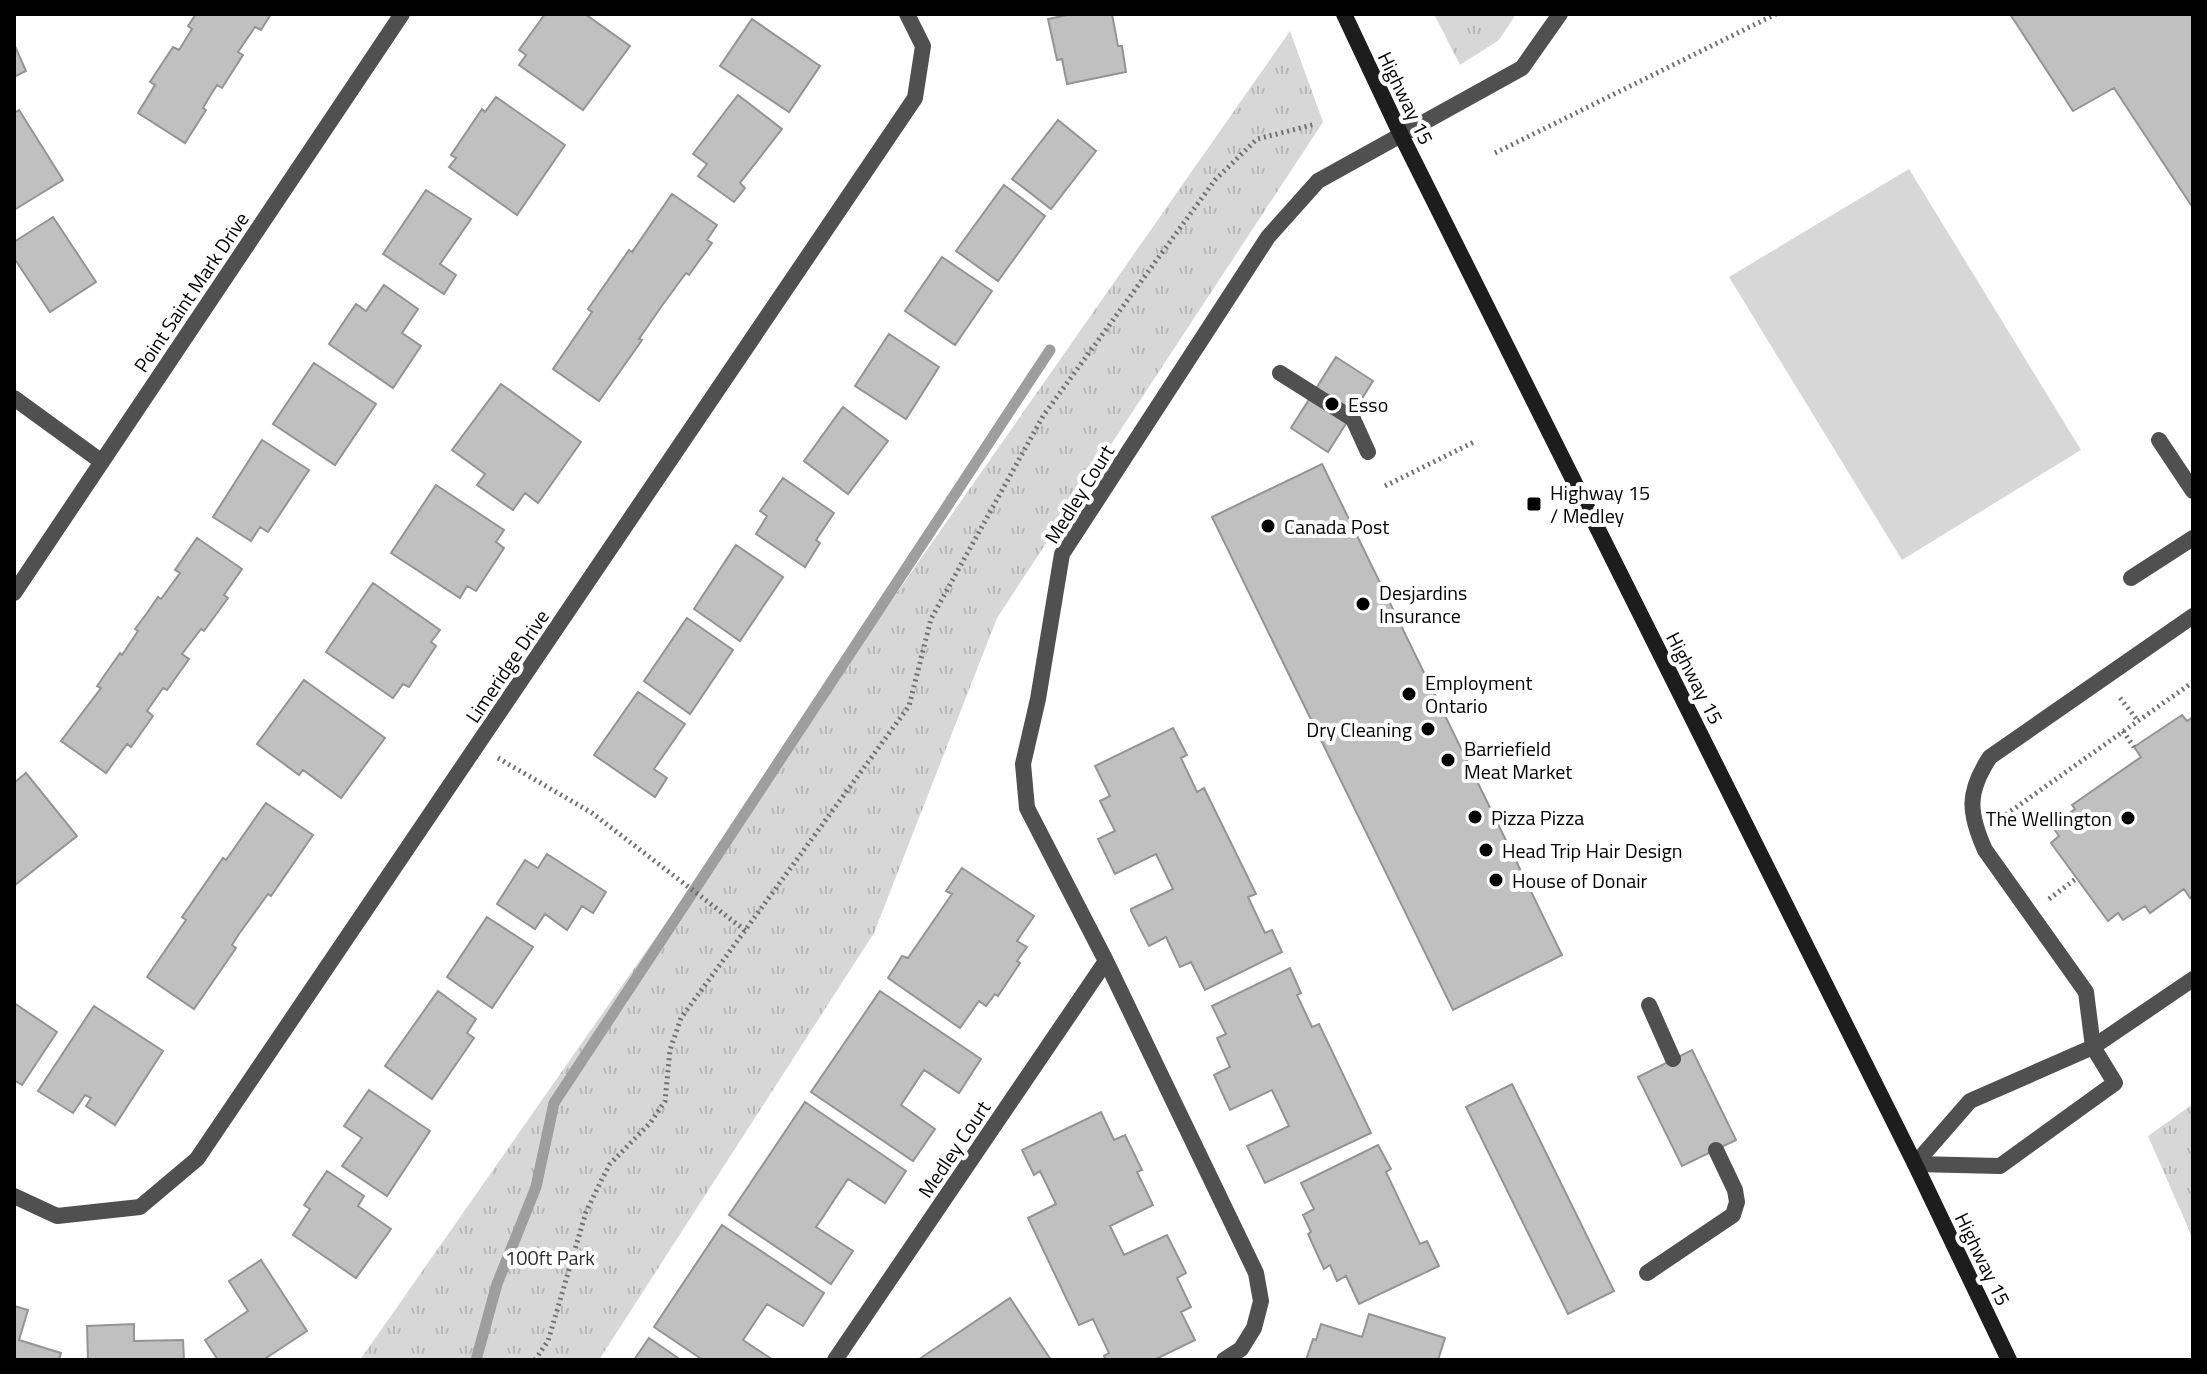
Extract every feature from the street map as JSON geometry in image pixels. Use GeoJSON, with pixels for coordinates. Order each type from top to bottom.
{"type":"FeatureCollection","features":[{"type":"Feature","properties":{"kind":"main road","name":"Highway 15"},"geometry":{"type":"LineString","coordinates":[[1344,14],[1401,135],[1915,1164],[2009,1360]]}},
{"type":"Feature","properties":{"kind":"street","name":"Point Saint Mark Drive"},"geometry":{"type":"LineString","coordinates":[[14,593],[402,14]]}},
{"type":"Feature","properties":{"kind":"street","name":"Limeridge Drive"},"geometry":{"type":"LineString","coordinates":[[14,1196],[57,1216],[140,1207],[197,1159],[915,98],[923,46],[907,14]]}},
{"type":"Feature","properties":{"kind":"street","name":"Medley Court"},"geometry":{"type":"LineString","coordinates":[[1224,1360],[1241,1349],[1254,1328],[1261,1301],[1256,1273],[1106,961],[1027,808],[1023,764],[1038,699],[1062,554],[1268,237],[1318,181],[1522,68],[1560,14]]}},
{"type":"Feature","properties":{"kind":"street"},"geometry":{"type":"LineString","coordinates":[[1280,373],[1353,419],[1368,452]]}},
{"type":"Feature","properties":{"kind":"street"},"geometry":{"type":"LineString","coordinates":[[14,398],[102,462]]}},
{"type":"Feature","properties":{"kind":"street"},"geometry":{"type":"LineString","coordinates":[[2159,440],[2193,491]]}},
{"type":"Feature","properties":{"kind":"street"},"geometry":{"type":"LineString","coordinates":[[2131,578],[2193,538]]}},
{"type":"Feature","properties":{"kind":"street"},"geometry":{"type":"LineString","coordinates":[[1915,1164],[2000,1166],[2115,1083],[2093,1047],[2086,992],[1985,850],[1974,827],[1972,801],[1977,777],[1990,757],[2193,616]]}},
{"type":"Feature","properties":{"kind":"street","name":"Medley Court"},"geometry":{"type":"LineString","coordinates":[[835,1360],[1106,961]]}},
{"type":"Feature","properties":{"kind":"street"},"geometry":{"type":"LineString","coordinates":[[1915,1164],[1970,1101],[2093,1047],[2193,979]]}},
{"type":"Feature","properties":{"kind":"street"},"geometry":{"type":"LineString","coordinates":[[1649,1005],[1673,1059]]}},
{"type":"Feature","properties":{"kind":"street"},"geometry":{"type":"LineString","coordinates":[[1647,1273],[1733,1215],[1737,1202],[1735,1190],[1716,1150]]}},
{"type":"Feature","properties":{"kind":"path"},"geometry":{"type":"LineString","coordinates":[[1495,153],[1776,14]]}},
{"type":"Feature","properties":{"kind":"path"},"geometry":{"type":"LineString","coordinates":[[535,1360],[548,1341],[586,1212],[610,1164],[651,1122],[665,1101],[670,1050],[681,1018],[909,706],[931,619],[1043,416],[1215,180],[1257,139],[1316,124]]}},
{"type":"Feature","properties":{"kind":"path"},"geometry":{"type":"LineString","coordinates":[[1385,486],[1476,441]]}},
{"type":"Feature","properties":{"kind":"path"},"geometry":{"type":"LineString","coordinates":[[1995,822],[2193,682]]}},
{"type":"Feature","properties":{"kind":"path"},"geometry":{"type":"LineString","coordinates":[[2123,731],[2134,747]]}},
{"type":"Feature","properties":{"kind":"path"},"geometry":{"type":"LineString","coordinates":[[477,746],[592,813],[746,931]]}},
{"type":"Feature","properties":{"kind":"path"},"geometry":{"type":"LineString","coordinates":[[2048,899],[2077,878]]}},
{"type":"Feature","properties":{"kind":"green space"},"geometry":{"type":"Polygon","coordinates":[[[1434,14],[1516,14],[1499,40],[1460,65],[1434,14]]]}},
{"type":"Feature","properties":{"kind":"green space","name":"100ft Park"},"geometry":{"type":"Polygon","coordinates":[[[1290,31],[1323,122],[997,618],[874,933],[599,1360],[360,1360],[1290,31]]]}},
{"type":"Feature","properties":{"kind":"green space"},"geometry":{"type":"Polygon","coordinates":[[[1909,169],[2081,450],[1902,560],[1729,277],[1909,169]]]}},
{"type":"Feature","properties":{"kind":"green space"},"geometry":{"type":"Polygon","coordinates":[[[2193,1104],[2193,1239],[2148,1136],[2193,1104]]]}},
{"type":"Feature","properties":{"kind":"building"},"geometry":{"type":"Polygon","coordinates":[[[196,14],[271,14],[261,30],[255,27],[238,52],[243,55],[222,88],[217,85],[203,108],[206,110],[185,143],[138,113],[155,85],[150,82],[173,47],[179,50],[192,29],[188,26],[196,14]]]}},
{"type":"Feature","properties":{"kind":"building"},"geometry":{"type":"Polygon","coordinates":[[[545,14],[585,14],[630,46],[583,110],[519,65],[526,55],[519,50],[545,14]]]}},
{"type":"Feature","properties":{"kind":"building"},"geometry":{"type":"Polygon","coordinates":[[[1072,14],[1112,14],[1126,72],[1067,84],[1062,59],[1057,60],[1048,19],[1072,14]]]}},
{"type":"Feature","properties":{"kind":"building"},"geometry":{"type":"Polygon","coordinates":[[[2010,14],[2193,14],[2193,208],[2114,88],[2073,111],[2010,14]]]}},
{"type":"Feature","properties":{"kind":"building"},"geometry":{"type":"Polygon","coordinates":[[[752,19],[820,66],[789,112],[720,66],[752,19]]]}},
{"type":"Feature","properties":{"kind":"building"},"geometry":{"type":"Polygon","coordinates":[[[14,44],[26,71],[14,77],[14,44]]]}},
{"type":"Feature","properties":{"kind":"building"},"geometry":{"type":"Polygon","coordinates":[[[738,95],[782,129],[740,183],[745,188],[734,202],[698,176],[707,164],[693,154],[738,95]]]}},
{"type":"Feature","properties":{"kind":"building"},"geometry":{"type":"Polygon","coordinates":[[[496,97],[565,145],[517,215],[449,167],[456,158],[451,155],[482,109],[485,112],[496,97]]]}},
{"type":"Feature","properties":{"kind":"building"},"geometry":{"type":"Polygon","coordinates":[[[19,110],[63,180],[14,210],[14,113],[19,110]]]}},
{"type":"Feature","properties":{"kind":"building"},"geometry":{"type":"Polygon","coordinates":[[[1058,120],[1096,151],[1051,209],[1012,179],[1058,120]]]}},
{"type":"Feature","properties":{"kind":"building"},"geometry":{"type":"Polygon","coordinates":[[[1004,185],[1045,216],[998,281],[956,251],[1004,185]]]}},
{"type":"Feature","properties":{"kind":"building"},"geometry":{"type":"Polygon","coordinates":[[[426,190],[471,219],[440,264],[456,275],[444,294],[383,254],[426,190]]]}},
{"type":"Feature","properties":{"kind":"building"},"geometry":{"type":"Polygon","coordinates":[[[672,194],[717,225],[707,240],[712,243],[661,307],[599,401],[553,369],[592,312],[588,309],[672,194]]]}},
{"type":"Feature","properties":{"kind":"building"},"geometry":{"type":"Polygon","coordinates":[[[53,217],[96,282],[50,312],[14,258],[14,242],[53,217]]]}},
{"type":"Feature","properties":{"kind":"building"},"geometry":{"type":"Polygon","coordinates":[[[942,257],[992,291],[955,345],[905,311],[942,257]]]}},
{"type":"Feature","properties":{"kind":"building"},"geometry":{"type":"Polygon","coordinates":[[[384,285],[418,309],[402,333],[421,346],[393,388],[329,344],[356,304],[366,311],[384,285]]]}},
{"type":"Feature","properties":{"kind":"building"},"geometry":{"type":"Polygon","coordinates":[[[889,334],[939,367],[906,419],[855,386],[889,334]]]}},
{"type":"Feature","properties":{"kind":"building","name":"Esso"},"geometry":{"type":"Polygon","coordinates":[[[1336,357],[1373,381],[1328,452],[1291,428],[1336,357]]]}},
{"type":"Feature","properties":{"kind":"building"},"geometry":{"type":"Polygon","coordinates":[[[314,363],[376,404],[335,465],[273,424],[314,363]]]}},
{"type":"Feature","properties":{"kind":"building"},"geometry":{"type":"Polygon","coordinates":[[[501,384],[581,442],[538,503],[525,493],[513,510],[477,485],[485,474],[452,450],[501,384]]]}},
{"type":"Feature","properties":{"kind":"building"},"geometry":{"type":"Polygon","coordinates":[[[843,407],[888,441],[848,494],[804,461],[843,407]]]}},
{"type":"Feature","properties":{"kind":"building"},"geometry":{"type":"Polygon","coordinates":[[[262,440],[309,470],[268,532],[260,527],[251,541],[213,517],[262,440]]]}},
{"type":"Feature","properties":{"kind":"building"},"geometry":{"type":"Polygon","coordinates":[[[1322,464],[1562,955],[1453,1010],[1212,517],[1322,464]]]}},
{"type":"Feature","properties":{"kind":"building"},"geometry":{"type":"Polygon","coordinates":[[[783,478],[834,513],[816,540],[820,543],[805,567],[756,534],[767,516],[760,511],[783,478]]]}},
{"type":"Feature","properties":{"kind":"building"},"geometry":{"type":"Polygon","coordinates":[[[436,485],[504,530],[496,542],[504,548],[476,591],[467,586],[460,598],[391,553],[436,485]]]}},
{"type":"Feature","properties":{"kind":"building"},"geometry":{"type":"Polygon","coordinates":[[[197,538],[242,569],[224,595],[228,598],[204,631],[201,629],[182,654],[189,659],[147,711],[153,716],[131,747],[127,744],[106,773],[61,741],[101,688],[97,686],[120,653],[122,655],[138,631],[135,629],[180,573],[175,570],[197,538]]]}},
{"type":"Feature","properties":{"kind":"building"},"geometry":{"type":"Polygon","coordinates":[[[736,545],[783,577],[740,641],[694,609],[736,545]]]}},
{"type":"Feature","properties":{"kind":"building"},"geometry":{"type":"Polygon","coordinates":[[[373,583],[440,630],[431,642],[436,646],[409,687],[403,684],[393,698],[326,652],[373,583]]]}},
{"type":"Feature","properties":{"kind":"building"},"geometry":{"type":"Polygon","coordinates":[[[687,618],[733,650],[690,714],[644,681],[687,618]]]}},
{"type":"Feature","properties":{"kind":"building"},"geometry":{"type":"Polygon","coordinates":[[[304,680],[385,738],[341,798],[303,770],[299,775],[257,744],[304,680]]]}},
{"type":"Feature","properties":{"kind":"building"},"geometry":{"type":"Polygon","coordinates":[[[638,692],[685,724],[654,769],[667,778],[655,797],[594,755],[638,692]]]}},
{"type":"Feature","properties":{"kind":"building","name":"The Wellington"},"geometry":{"type":"Polygon","coordinates":[[[2182,715],[2187,721],[2193,717],[2193,896],[2190,898],[2184,889],[2150,913],[2145,906],[2123,920],[2118,913],[2108,921],[2051,843],[2059,836],[2052,826],[2075,809],[2072,805],[2141,757],[2134,747],[2182,715]]]}},
{"type":"Feature","properties":{"kind":"building"},"geometry":{"type":"Polygon","coordinates":[[[1173,728],[1187,755],[1181,758],[1197,792],[1204,788],[1256,894],[1248,897],[1265,933],[1272,930],[1282,952],[1205,990],[1191,962],[1180,967],[1166,937],[1149,946],[1131,911],[1173,889],[1156,854],[1115,874],[1098,839],[1115,831],[1100,801],[1110,796],[1095,766],[1173,728]]]}},
{"type":"Feature","properties":{"kind":"building"},"geometry":{"type":"Polygon","coordinates":[[[26,773],[77,836],[15,885],[14,783],[26,773]]]}},
{"type":"Feature","properties":{"kind":"building"},"geometry":{"type":"Polygon","coordinates":[[[266,803],[313,835],[271,896],[268,894],[239,934],[232,945],[236,948],[194,1009],[147,977],[186,920],[182,917],[266,803]]]}},
{"type":"Feature","properties":{"kind":"building"},"geometry":{"type":"Polygon","coordinates":[[[547,854],[606,892],[593,913],[582,906],[567,930],[545,914],[535,929],[497,904],[525,860],[538,868],[547,854]]]}},
{"type":"Feature","properties":{"kind":"building"},"geometry":{"type":"Polygon","coordinates":[[[962,868],[1034,916],[1017,941],[1027,947],[1017,961],[1020,963],[998,996],[995,994],[986,1006],[979,1001],[960,1028],[888,978],[902,956],[908,958],[952,894],[946,891],[962,868]]]}},
{"type":"Feature","properties":{"kind":"building"},"geometry":{"type":"Polygon","coordinates":[[[487,917],[533,947],[492,1008],[447,977],[487,917]]]}},
{"type":"Feature","properties":{"kind":"building"},"geometry":{"type":"Polygon","coordinates":[[[1290,968],[1301,993],[1297,995],[1312,1027],[1319,1024],[1371,1133],[1265,1183],[1247,1146],[1289,1126],[1272,1090],[1230,1110],[1214,1075],[1230,1067],[1217,1038],[1226,1034],[1212,1006],[1290,968]]]}},
{"type":"Feature","properties":{"kind":"building"},"geometry":{"type":"Polygon","coordinates":[[[438,991],[476,1019],[467,1033],[474,1038],[432,1099],[385,1066],[438,991]]]}},
{"type":"Feature","properties":{"kind":"building"},"geometry":{"type":"Polygon","coordinates":[[[880,991],[981,1059],[959,1093],[924,1070],[901,1105],[935,1129],[913,1161],[811,1092],[880,991]]]}},
{"type":"Feature","properties":{"kind":"building"},"geometry":{"type":"Polygon","coordinates":[[[14,1003],[57,1032],[22,1085],[14,1080],[14,1003]]]}},
{"type":"Feature","properties":{"kind":"building"},"geometry":{"type":"Polygon","coordinates":[[[94,1006],[163,1051],[115,1125],[86,1106],[91,1098],[85,1095],[73,1113],[38,1091],[94,1006]]]}},
{"type":"Feature","properties":{"kind":"building"},"geometry":{"type":"Polygon","coordinates":[[[1692,1050],[1736,1140],[1682,1166],[1638,1077],[1692,1050]]]}},
{"type":"Feature","properties":{"kind":"building"},"geometry":{"type":"Polygon","coordinates":[[[1512,1084],[1614,1291],[1568,1314],[1466,1107],[1512,1084]]]}},
{"type":"Feature","properties":{"kind":"building"},"geometry":{"type":"Polygon","coordinates":[[[369,1090],[430,1131],[387,1196],[342,1166],[362,1138],[344,1126],[369,1090]]]}},
{"type":"Feature","properties":{"kind":"building"},"geometry":{"type":"Polygon","coordinates":[[[805,1102],[906,1171],[885,1203],[848,1179],[816,1227],[853,1251],[831,1284],[729,1215],[805,1102]]]}},
{"type":"Feature","properties":{"kind":"building"},"geometry":{"type":"Polygon","coordinates":[[[1101,1112],[1114,1140],[1125,1135],[1142,1170],[1137,1172],[1153,1205],[1110,1226],[1124,1255],[1167,1235],[1186,1273],[1177,1278],[1191,1307],[1181,1312],[1195,1340],[1154,1360],[1106,1360],[1104,1356],[1109,1353],[1093,1319],[1079,1325],[1028,1218],[1056,1204],[1040,1171],[1034,1175],[1022,1150],[1101,1112]]]}},
{"type":"Feature","properties":{"kind":"building"},"geometry":{"type":"Polygon","coordinates":[[[1378,1145],[1391,1169],[1386,1172],[1420,1244],[1427,1241],[1439,1266],[1359,1304],[1346,1276],[1337,1281],[1330,1265],[1324,1269],[1308,1234],[1311,1232],[1303,1215],[1314,1209],[1301,1183],[1378,1145]]]}},
{"type":"Feature","properties":{"kind":"building"},"geometry":{"type":"Polygon","coordinates":[[[327,1171],[364,1196],[358,1206],[391,1229],[356,1278],[293,1235],[310,1209],[304,1205],[327,1171]]]}},
{"type":"Feature","properties":{"kind":"building"},"geometry":{"type":"Polygon","coordinates":[[[722,1225],[824,1293],[803,1326],[767,1304],[743,1340],[773,1360],[703,1360],[654,1327],[722,1225]]]}},
{"type":"Feature","properties":{"kind":"building"},"geometry":{"type":"Polygon","coordinates":[[[261,1260],[307,1331],[263,1360],[218,1360],[205,1340],[248,1311],[229,1281],[261,1260]]]}},
{"type":"Feature","properties":{"kind":"building"},"geometry":{"type":"Polygon","coordinates":[[[1010,1298],[1051,1360],[918,1360],[1010,1298]]]}},
{"type":"Feature","properties":{"kind":"building"},"geometry":{"type":"Polygon","coordinates":[[[14,1306],[28,1310],[19,1340],[61,1353],[59,1360],[14,1360],[14,1306]]]}},
{"type":"Feature","properties":{"kind":"building"},"geometry":{"type":"Polygon","coordinates":[[[1369,1314],[1445,1338],[1438,1360],[1306,1360],[1321,1324],[1362,1337],[1369,1314]]]}},
{"type":"Feature","properties":{"kind":"building"},"geometry":{"type":"Polygon","coordinates":[[[134,1324],[134,1341],[183,1340],[184,1360],[88,1360],[87,1326],[134,1324]]]}},
{"type":"Feature","properties":{"kind":"building"},"geometry":{"type":"Polygon","coordinates":[[[649,1338],[681,1360],[634,1360],[649,1338]]]}},
{"type":"Feature","properties":{"kind":"waterway"},"geometry":{"type":"LineString","coordinates":[[476,1360],[497,1284],[536,1187],[554,1103],[1050,350]]}},
{"type":"Feature","properties":{"kind":"place","name":"Esso"},"geometry":{"type":"Point","coordinates":[1332,404]}},
{"type":"Feature","properties":{"kind":"place","name":"Highway 15 / Medley"},"geometry":{"type":"Point","coordinates":[1534,504]}},
{"type":"Feature","properties":{"kind":"place","name":"Canada Post"},"geometry":{"type":"Point","coordinates":[1268,526]}},
{"type":"Feature","properties":{"kind":"place","name":"Desjardins Insurance"},"geometry":{"type":"Point","coordinates":[1363,604]}},
{"type":"Feature","properties":{"kind":"place","name":"Employment Ontario"},"geometry":{"type":"Point","coordinates":[1409,694]}},
{"type":"Feature","properties":{"kind":"place","name":"Dry Cleaning"},"geometry":{"type":"Point","coordinates":[1428,729]}},
{"type":"Feature","properties":{"kind":"place","name":"Barriefield Meat Market"},"geometry":{"type":"Point","coordinates":[1448,760]}},
{"type":"Feature","properties":{"kind":"place","name":"Pizza Pizza"},"geometry":{"type":"Point","coordinates":[1475,817]}},
{"type":"Feature","properties":{"kind":"place","name":"The Wellington"},"geometry":{"type":"Point","coordinates":[2128,818]}},
{"type":"Feature","properties":{"kind":"place","name":"Head Trip Hair Design"},"geometry":{"type":"Point","coordinates":[1486,850]}},
{"type":"Feature","properties":{"kind":"place","name":"House of Donair"},"geometry":{"type":"Point","coordinates":[1496,880]}}]}
